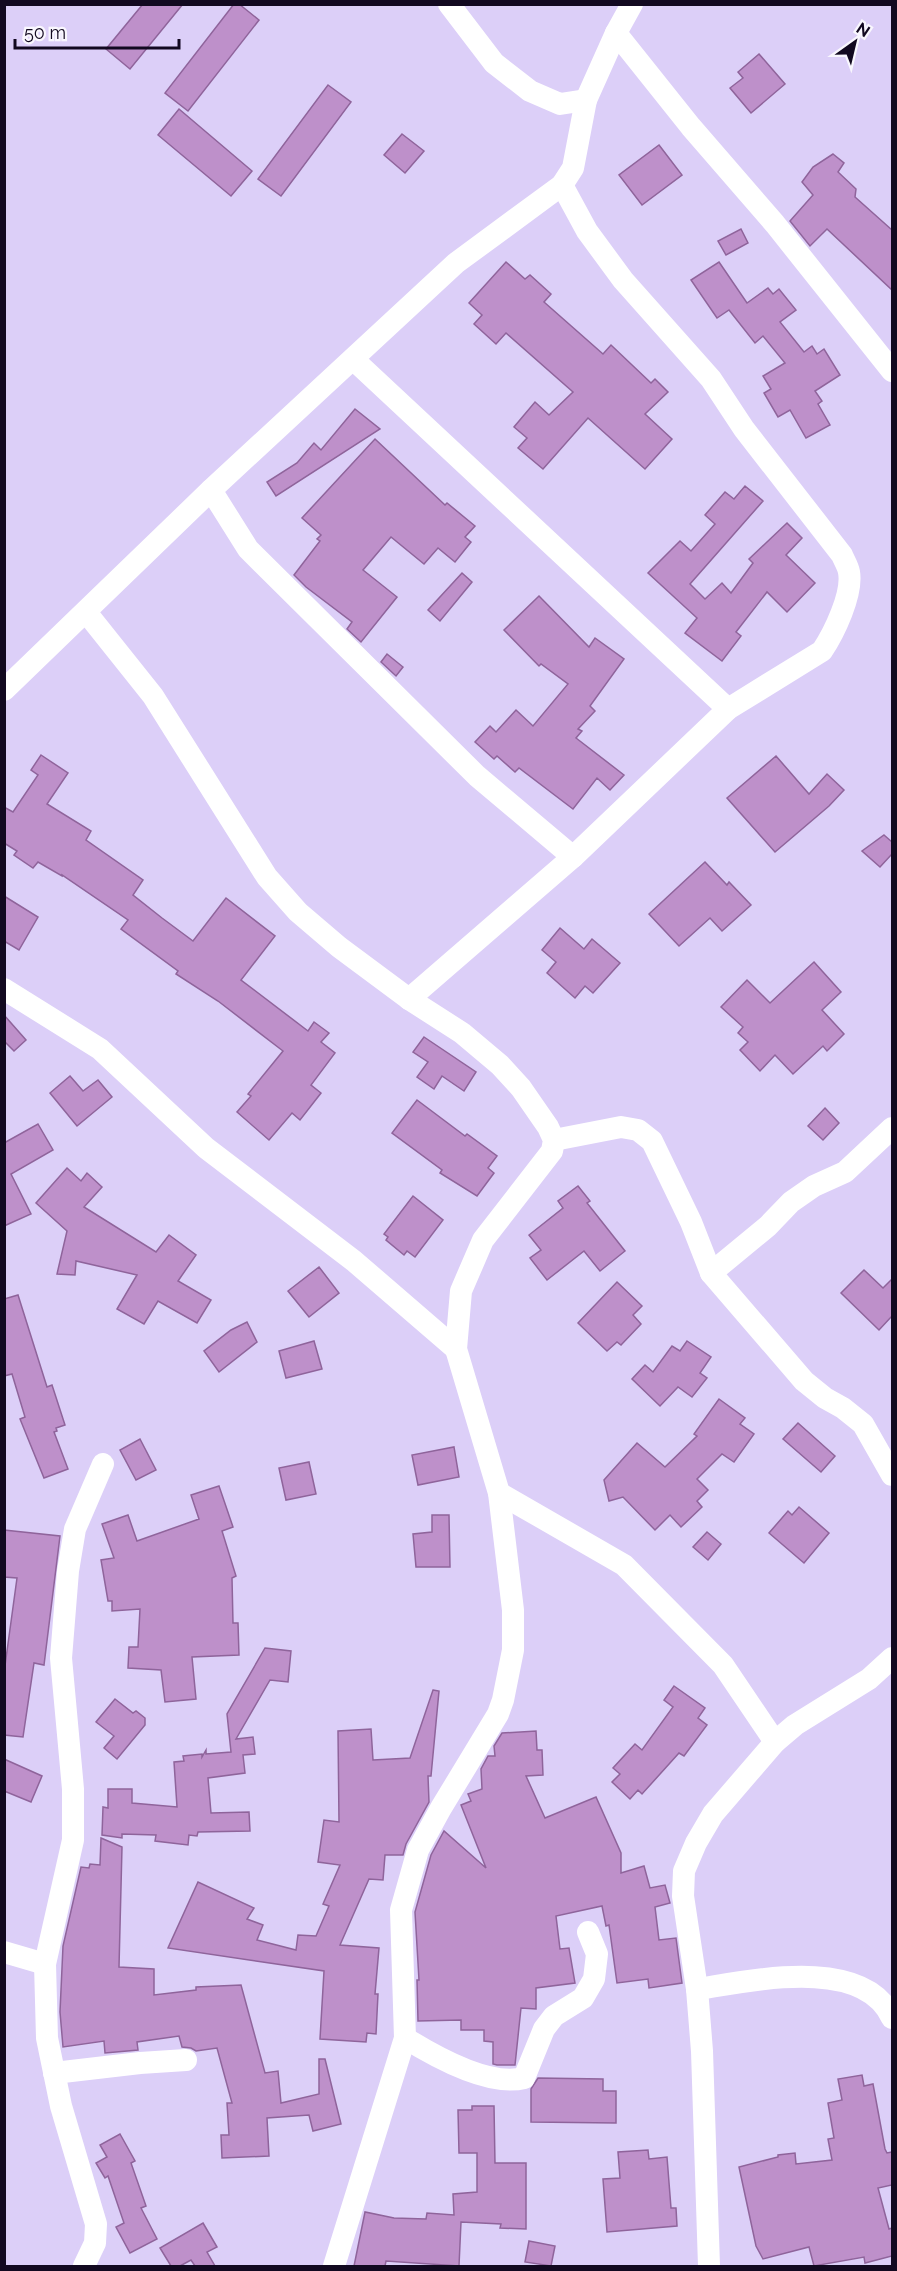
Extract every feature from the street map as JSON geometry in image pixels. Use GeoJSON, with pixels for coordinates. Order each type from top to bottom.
{"type":"FeatureCollection","features":[{"type":"Feature","properties":{"kind":"street"},"geometry":{"type":"LineString","coordinates":[[449,4],[494,63],[530,91],[560,104],[586,100]]}},
{"type":"Feature","properties":{"kind":"street"},"geometry":{"type":"LineString","coordinates":[[4,690],[211,490],[354,360],[456,263],[562,185],[573,168],[586,100],[616,33],[632,4]]}},
{"type":"Feature","properties":{"kind":"street"},"geometry":{"type":"LineString","coordinates":[[616,33],[691,127],[783,233],[892,371]]}},
{"type":"Feature","properties":{"kind":"street"},"geometry":{"type":"LineString","coordinates":[[409,999],[573,857],[728,709],[822,651],[831,637],[845,603],[849,572],[842,555],[744,429],[711,379],[623,280],[587,231],[562,185]]}},
{"type":"Feature","properties":{"kind":"street"},"geometry":{"type":"LineString","coordinates":[[354,360],[728,709]]}},
{"type":"Feature","properties":{"kind":"street"},"geometry":{"type":"LineString","coordinates":[[211,490],[248,549],[477,776],[573,857]]}},
{"type":"Feature","properties":{"kind":"street"},"geometry":{"type":"LineString","coordinates":[[86,612],[153,696],[267,877],[298,912],[339,947],[409,999],[462,1033],[500,1065],[548,1126],[554,1140],[552,1152],[483,1240],[461,1291],[456,1349],[499,1492],[513,1610],[513,1650],[498,1714],[418,1850],[401,1910],[405,2038],[334,2266]]}},
{"type":"Feature","properties":{"kind":"street"},"geometry":{"type":"LineString","coordinates":[[4,989],[100,1049],[206,1148],[354,1261],[456,1349]]}},
{"type":"Feature","properties":{"kind":"street"},"geometry":{"type":"LineString","coordinates":[[554,1140],[621,1127],[638,1130],[652,1141],[691,1222],[711,1273],[804,1381],[863,1424],[892,1475]]}},
{"type":"Feature","properties":{"kind":"street"},"geometry":{"type":"LineString","coordinates":[[711,1273],[768,1226],[791,1202],[814,1186],[845,1172],[892,1128]]}},
{"type":"Feature","properties":{"kind":"street"},"geometry":{"type":"LineString","coordinates":[[84,2266],[95,2243],[96,2224],[61,2106],[47,2038],[45,1964],[73,1840],[73,1789],[61,1658],[68,1571],[75,1529],[103,1464]]}},
{"type":"Feature","properties":{"kind":"street"},"geometry":{"type":"LineString","coordinates":[[499,1492],[624,1565],[675,1613],[723,1665],[775,1742]]}},
{"type":"Feature","properties":{"kind":"street"},"geometry":{"type":"LineString","coordinates":[[709,2266],[702,2051],[697,1989],[683,1896],[684,1872],[696,1843],[713,1814],[775,1742],[795,1725],[869,1679],[892,1658]]}},
{"type":"Feature","properties":{"kind":"street"},"geometry":{"type":"LineString","coordinates":[[405,2038],[429,2053],[477,2072],[502,2080],[524,2078],[544,2029],[555,2016],[583,1998],[594,1979],[597,1954],[588,1932]]}},
{"type":"Feature","properties":{"kind":"street"},"geometry":{"type":"LineString","coordinates":[[4,1952],[45,1964]]}},
{"type":"Feature","properties":{"kind":"street"},"geometry":{"type":"LineString","coordinates":[[697,1989],[776,1978],[835,1979],[852,1983],[867,1991],[889,2010],[892,2018]]}},
{"type":"Feature","properties":{"kind":"street"},"geometry":{"type":"LineString","coordinates":[[54,2073],[186,2060]]}},
{"type":"Feature","properties":{"kind":"building"},"geometry":{"type":"Polygon","coordinates":[[[143,4],[183,4],[130,69],[106,49],[143,4]]]}},
{"type":"Feature","properties":{"kind":"building"},"geometry":{"type":"Polygon","coordinates":[[[234,4],[239,4],[259,20],[188,111],[165,93],[234,4]]]}},
{"type":"Feature","properties":{"kind":"building"},"geometry":{"type":"Polygon","coordinates":[[[759,54],[785,84],[751,113],[730,88],[743,78],[738,72],[759,54]]]}},
{"type":"Feature","properties":{"kind":"building"},"geometry":{"type":"Polygon","coordinates":[[[328,85],[351,102],[281,196],[258,179],[328,85]]]}},
{"type":"Feature","properties":{"kind":"building"},"geometry":{"type":"Polygon","coordinates":[[[179,109],[252,171],[231,196],[158,135],[179,109]]]}},
{"type":"Feature","properties":{"kind":"building"},"geometry":{"type":"Polygon","coordinates":[[[402,134],[424,151],[405,173],[384,155],[402,134]]]}},
{"type":"Feature","properties":{"kind":"building"},"geometry":{"type":"Polygon","coordinates":[[[659,145],[682,175],[642,205],[619,175],[659,145]]]}},
{"type":"Feature","properties":{"kind":"building"},"geometry":{"type":"Polygon","coordinates":[[[833,154],[844,163],[838,172],[856,189],[855,197],[892,230],[892,290],[827,229],[810,246],[790,221],[813,195],[802,182],[813,167],[833,154]]]}},
{"type":"Feature","properties":{"kind":"building"},"geometry":{"type":"Polygon","coordinates":[[[741,229],[748,243],[726,255],[718,241],[741,229]]]}},
{"type":"Feature","properties":{"kind":"building"},"geometry":{"type":"Polygon","coordinates":[[[506,262],[525,279],[530,275],[551,294],[544,302],[603,354],[611,345],[651,383],[655,379],[668,392],[645,414],[672,439],[645,469],[588,418],[543,469],[518,448],[527,438],[514,427],[535,402],[549,415],[573,392],[506,333],[496,344],[474,324],[482,315],[469,303],[506,262]]]}},
{"type":"Feature","properties":{"kind":"building"},"geometry":{"type":"Polygon","coordinates":[[[719,262],[747,303],[768,288],[773,294],[779,289],[796,310],[780,322],[804,352],[812,346],[817,354],[824,349],[840,375],[815,391],[822,401],[818,404],[830,425],[806,438],[790,410],[778,417],[764,393],[771,389],[763,376],[785,363],[763,336],[755,343],[729,310],[717,318],[691,280],[719,262]]]}},
{"type":"Feature","properties":{"kind":"building"},"geometry":{"type":"Polygon","coordinates":[[[355,409],[380,429],[276,496],[267,482],[297,463],[314,443],[321,450],[355,409]]]}},
{"type":"Feature","properties":{"kind":"building"},"geometry":{"type":"Polygon","coordinates":[[[375,439],[445,505],[447,503],[475,526],[465,537],[471,542],[455,562],[438,548],[424,564],[391,537],[363,570],[397,597],[361,642],[347,629],[352,622],[294,575],[320,541],[317,539],[321,535],[302,518],[375,439]]]}},
{"type":"Feature","properties":{"kind":"building"},"geometry":{"type":"Polygon","coordinates":[[[745,486],[763,501],[690,584],[705,599],[722,583],[731,593],[753,563],[749,559],[787,523],[802,538],[786,555],[815,583],[787,612],[767,592],[736,632],[741,636],[722,661],[685,633],[697,618],[648,573],[680,541],[691,551],[715,524],[705,515],[725,492],[734,499],[745,486]]]}},
{"type":"Feature","properties":{"kind":"building"},"geometry":{"type":"Polygon","coordinates":[[[462,573],[472,582],[440,621],[428,610],[462,573]]]}},
{"type":"Feature","properties":{"kind":"building"},"geometry":{"type":"Polygon","coordinates":[[[539,596],[589,647],[595,638],[624,659],[590,706],[595,711],[578,729],[582,731],[576,738],[624,775],[610,790],[597,778],[573,809],[519,768],[515,772],[497,756],[494,759],[475,742],[490,726],[496,732],[516,710],[533,726],[568,684],[541,664],[539,666],[504,630],[539,596]]]}},
{"type":"Feature","properties":{"kind":"building"},"geometry":{"type":"Polygon","coordinates":[[[387,654],[403,667],[396,676],[381,662],[387,654]]]}},
{"type":"Feature","properties":{"kind":"building"},"geometry":{"type":"Polygon","coordinates":[[[41,755],[68,773],[47,804],[91,831],[86,840],[143,880],[133,895],[162,918],[193,941],[226,898],[275,936],[241,980],[308,1031],[314,1022],[329,1033],[321,1042],[335,1053],[311,1085],[321,1093],[300,1120],[292,1113],[269,1140],[237,1112],[251,1096],[248,1094],[283,1051],[218,1001],[176,974],[178,971],[121,929],[128,920],[62,875],[38,862],[33,868],[14,855],[17,851],[4,843],[4,807],[13,812],[38,775],[31,770],[41,755]]]}},
{"type":"Feature","properties":{"kind":"building"},"geometry":{"type":"Polygon","coordinates":[[[776,756],[809,794],[827,774],[844,790],[829,806],[775,852],[727,798],[776,756]]]}},
{"type":"Feature","properties":{"kind":"building"},"geometry":{"type":"Polygon","coordinates":[[[884,835],[892,842],[892,854],[880,867],[862,851],[884,835]]]}},
{"type":"Feature","properties":{"kind":"building"},"geometry":{"type":"Polygon","coordinates":[[[705,862],[751,905],[722,931],[710,918],[679,946],[649,914],[705,862]]]}},
{"type":"Feature","properties":{"kind":"building"},"geometry":{"type":"Polygon","coordinates":[[[4,896],[38,917],[19,950],[4,941],[4,896]]]}},
{"type":"Feature","properties":{"kind":"building"},"geometry":{"type":"Polygon","coordinates":[[[560,928],[584,949],[592,939],[620,963],[593,993],[585,986],[575,998],[547,973],[556,962],[542,950],[560,928]]]}},
{"type":"Feature","properties":{"kind":"building"},"geometry":{"type":"Polygon","coordinates":[[[814,962],[841,992],[822,1010],[844,1034],[827,1051],[823,1046],[793,1074],[775,1055],[760,1071],[740,1050],[748,1042],[738,1033],[743,1027],[721,1007],[747,980],[770,1003],[814,962]]]}},
{"type":"Feature","properties":{"kind":"building"},"geometry":{"type":"Polygon","coordinates":[[[4,1015],[26,1040],[14,1051],[4,1041],[4,1015]]]}},
{"type":"Feature","properties":{"kind":"building"},"geometry":{"type":"Polygon","coordinates":[[[424,1037],[476,1072],[464,1091],[442,1076],[434,1089],[417,1077],[428,1062],[413,1052],[424,1037]]]}},
{"type":"Feature","properties":{"kind":"building"},"geometry":{"type":"Polygon","coordinates":[[[70,1076],[83,1091],[98,1080],[112,1097],[77,1126],[50,1093],[70,1076]]]}},
{"type":"Feature","properties":{"kind":"building"},"geometry":{"type":"Polygon","coordinates":[[[417,1100],[465,1136],[467,1134],[497,1156],[488,1168],[494,1173],[477,1196],[440,1173],[442,1170],[392,1133],[417,1100]]]}},
{"type":"Feature","properties":{"kind":"building"},"geometry":{"type":"Polygon","coordinates":[[[825,1108],[839,1123],[823,1140],[808,1126],[825,1108]]]}},
{"type":"Feature","properties":{"kind":"building"},"geometry":{"type":"Polygon","coordinates":[[[38,1124],[53,1150],[11,1174],[31,1214],[4,1226],[4,1143],[38,1124]]]}},
{"type":"Feature","properties":{"kind":"building"},"geometry":{"type":"Polygon","coordinates":[[[67,1168],[81,1181],[87,1173],[102,1187],[84,1207],[156,1252],[169,1235],[196,1255],[178,1281],[211,1300],[197,1323],[158,1301],[144,1324],[117,1309],[137,1275],[76,1261],[75,1275],[57,1274],[67,1231],[36,1203],[67,1168]]]}},
{"type":"Feature","properties":{"kind":"building"},"geometry":{"type":"Polygon","coordinates":[[[578,1186],[590,1201],[587,1203],[625,1251],[600,1271],[584,1251],[547,1280],[530,1258],[541,1250],[529,1235],[563,1208],[558,1201],[578,1186]]]}},
{"type":"Feature","properties":{"kind":"building"},"geometry":{"type":"Polygon","coordinates":[[[413,1196],[443,1220],[415,1257],[407,1251],[404,1255],[386,1240],[388,1237],[384,1234],[413,1196]]]}},
{"type":"Feature","properties":{"kind":"building"},"geometry":{"type":"Polygon","coordinates":[[[319,1267],[339,1293],[309,1317],[288,1291],[319,1267]]]}},
{"type":"Feature","properties":{"kind":"building"},"geometry":{"type":"Polygon","coordinates":[[[864,1270],[883,1288],[892,1279],[892,1316],[879,1330],[841,1293],[864,1270]]]}},
{"type":"Feature","properties":{"kind":"building"},"geometry":{"type":"Polygon","coordinates":[[[617,1282],[642,1306],[633,1315],[641,1324],[621,1345],[617,1342],[607,1351],[578,1323],[617,1282]]]}},
{"type":"Feature","properties":{"kind":"building"},"geometry":{"type":"Polygon","coordinates":[[[18,1295],[47,1387],[52,1385],[65,1425],[56,1428],[57,1431],[54,1432],[68,1469],[44,1478],[20,1419],[25,1417],[12,1374],[4,1376],[4,1299],[18,1295]]]}},
{"type":"Feature","properties":{"kind":"building"},"geometry":{"type":"Polygon","coordinates":[[[247,1322],[257,1342],[219,1372],[204,1351],[231,1330],[247,1322]]]}},
{"type":"Feature","properties":{"kind":"building"},"geometry":{"type":"Polygon","coordinates":[[[314,1341],[322,1369],[286,1378],[279,1351],[314,1341]]]}},
{"type":"Feature","properties":{"kind":"building"},"geometry":{"type":"Polygon","coordinates":[[[687,1341],[711,1357],[700,1373],[707,1378],[692,1397],[678,1387],[660,1406],[632,1379],[645,1365],[653,1372],[672,1346],[680,1351],[687,1341]]]}},
{"type":"Feature","properties":{"kind":"building"},"geometry":{"type":"Polygon","coordinates":[[[719,1399],[745,1418],[740,1424],[754,1434],[734,1462],[722,1454],[697,1479],[708,1490],[697,1501],[702,1507],[681,1527],[670,1515],[655,1530],[623,1497],[609,1501],[604,1480],[637,1443],[665,1467],[697,1436],[694,1434],[719,1399]]]}},
{"type":"Feature","properties":{"kind":"building"},"geometry":{"type":"Polygon","coordinates":[[[798,1423],[835,1456],[821,1472],[783,1439],[798,1423]]]}},
{"type":"Feature","properties":{"kind":"building"},"geometry":{"type":"Polygon","coordinates":[[[140,1439],[156,1470],[136,1480],[120,1450],[140,1439]]]}},
{"type":"Feature","properties":{"kind":"building"},"geometry":{"type":"Polygon","coordinates":[[[454,1447],[459,1477],[418,1485],[412,1455],[454,1447]]]}},
{"type":"Feature","properties":{"kind":"building"},"geometry":{"type":"Polygon","coordinates":[[[309,1462],[316,1494],[286,1500],[279,1468],[309,1462]]]}},
{"type":"Feature","properties":{"kind":"building"},"geometry":{"type":"Polygon","coordinates":[[[219,1486],[233,1527],[222,1531],[236,1576],[232,1578],[233,1623],[238,1623],[239,1655],[192,1657],[196,1699],[165,1702],[161,1670],[128,1668],[129,1647],[138,1647],[140,1609],[112,1611],[112,1601],[108,1601],[101,1560],[114,1558],[102,1524],[128,1515],[137,1541],[199,1519],[191,1495],[219,1486]]]}},
{"type":"Feature","properties":{"kind":"building"},"geometry":{"type":"Polygon","coordinates":[[[799,1507],[829,1533],[804,1563],[769,1533],[788,1511],[792,1515],[799,1507]]]}},
{"type":"Feature","properties":{"kind":"building"},"geometry":{"type":"Polygon","coordinates":[[[432,1515],[449,1515],[450,1567],[416,1567],[413,1534],[432,1532],[432,1515]]]}},
{"type":"Feature","properties":{"kind":"building"},"geometry":{"type":"Polygon","coordinates":[[[4,1530],[60,1536],[44,1665],[34,1663],[23,1737],[4,1735],[4,1673],[17,1578],[4,1577],[4,1530]]]}},
{"type":"Feature","properties":{"kind":"building"},"geometry":{"type":"Polygon","coordinates":[[[707,1532],[721,1544],[708,1560],[693,1547],[707,1532]]]}},
{"type":"Feature","properties":{"kind":"building"},"geometry":{"type":"Polygon","coordinates":[[[265,1648],[291,1651],[288,1682],[270,1680],[236,1739],[253,1737],[255,1754],[243,1755],[245,1773],[208,1778],[211,1813],[249,1812],[250,1831],[198,1832],[197,1836],[189,1835],[188,1845],[155,1841],[156,1835],[122,1834],[122,1838],[102,1835],[103,1807],[108,1808],[108,1789],[132,1789],[132,1803],[177,1807],[174,1762],[184,1761],[183,1756],[202,1754],[202,1757],[206,1750],[206,1754],[231,1752],[227,1714],[265,1648]]]}},
{"type":"Feature","properties":{"kind":"building"},"geometry":{"type":"Polygon","coordinates":[[[674,1686],[705,1708],[698,1718],[707,1725],[684,1756],[679,1753],[642,1794],[638,1790],[630,1799],[612,1782],[620,1774],[613,1768],[635,1744],[642,1750],[673,1707],[664,1700],[674,1686]]]}},
{"type":"Feature","properties":{"kind":"building"},"geometry":{"type":"Polygon","coordinates":[[[433,1690],[439,1691],[431,1776],[428,1776],[429,1802],[406,1844],[403,1855],[385,1855],[383,1880],[369,1879],[340,1945],[379,1948],[375,1994],[378,1994],[376,2034],[367,2033],[366,2042],[320,2039],[324,1971],[168,1948],[198,1882],[254,1908],[247,1919],[263,1925],[257,1940],[296,1950],[298,1935],[316,1936],[329,1906],[323,1904],[340,1865],[318,1862],[324,1820],[339,1822],[338,1731],[371,1729],[373,1760],[410,1758],[433,1690]]]}},
{"type":"Feature","properties":{"kind":"building"},"geometry":{"type":"Polygon","coordinates":[[[115,1699],[133,1713],[136,1711],[145,1718],[145,1725],[117,1759],[104,1748],[114,1736],[96,1722],[115,1699]]]}},
{"type":"Feature","properties":{"kind":"building"},"geometry":{"type":"Polygon","coordinates":[[[536,1731],[537,1750],[542,1750],[543,1775],[526,1776],[545,1818],[596,1797],[621,1853],[621,1873],[644,1866],[650,1888],[665,1885],[670,1903],[655,1907],[659,1940],[676,1938],[682,1983],[649,1988],[648,1979],[617,1983],[609,1925],[606,1926],[602,1906],[556,1916],[560,1949],[569,1948],[575,1983],[536,1988],[536,2009],[521,2008],[515,2065],[497,2065],[493,2064],[493,2042],[484,2041],[484,2030],[461,2030],[461,2020],[418,2021],[417,1980],[419,1980],[415,1912],[431,1855],[444,1831],[486,1868],[461,1805],[471,1801],[468,1794],[482,1789],[481,1769],[488,1756],[495,1756],[494,1746],[502,1733],[536,1731]]]}},
{"type":"Feature","properties":{"kind":"building"},"geometry":{"type":"Polygon","coordinates":[[[4,1759],[42,1776],[31,1802],[4,1791],[4,1759]]]}},
{"type":"Feature","properties":{"kind":"building"},"geometry":{"type":"Polygon","coordinates":[[[101,1838],[122,1847],[119,1967],[154,1969],[154,1995],[196,1990],[196,1987],[241,1985],[265,2073],[278,2071],[281,2103],[319,2094],[319,2059],[325,2059],[341,2124],[313,2131],[309,2115],[267,2118],[269,2156],[222,2158],[221,2135],[229,2135],[227,2103],[232,2103],[217,2048],[196,2051],[182,2047],[179,2036],[137,2042],[138,2050],[105,2053],[104,2041],[63,2047],[60,2012],[63,1946],[81,1867],[89,1868],[90,1864],[100,1865],[101,1838]]]}},
{"type":"Feature","properties":{"kind":"building"},"geometry":{"type":"Polygon","coordinates":[[[862,2075],[864,2086],[873,2084],[885,2149],[887,2153],[892,2152],[892,2185],[878,2188],[889,2229],[892,2228],[892,2256],[865,2263],[864,2257],[814,2266],[809,2247],[763,2259],[756,2246],[739,2167],[778,2157],[778,2155],[795,2153],[796,2164],[832,2160],[828,2139],[834,2138],[828,2103],[842,2100],[838,2079],[862,2075]]]}},
{"type":"Feature","properties":{"kind":"building"},"geometry":{"type":"Polygon","coordinates":[[[538,2078],[603,2079],[603,2091],[616,2091],[616,2123],[531,2122],[531,2089],[538,2078]]]}},
{"type":"Feature","properties":{"kind":"building"},"geometry":{"type":"Polygon","coordinates":[[[472,2106],[494,2106],[495,2163],[526,2163],[526,2229],[500,2228],[501,2224],[461,2222],[459,2266],[386,2261],[385,2266],[354,2266],[365,2212],[394,2218],[426,2219],[427,2213],[454,2215],[453,2194],[477,2192],[477,2153],[459,2153],[458,2110],[472,2110],[472,2106]]]}},
{"type":"Feature","properties":{"kind":"building"},"geometry":{"type":"Polygon","coordinates":[[[120,2134],[135,2161],[131,2163],[146,2206],[141,2208],[157,2239],[130,2253],[116,2227],[124,2223],[108,2176],[105,2178],[96,2163],[107,2157],[100,2145],[120,2134]]]}},
{"type":"Feature","properties":{"kind":"building"},"geometry":{"type":"Polygon","coordinates":[[[648,2150],[649,2159],[667,2157],[671,2208],[676,2208],[677,2226],[607,2232],[603,2179],[620,2178],[618,2152],[648,2150]]]}},
{"type":"Feature","properties":{"kind":"building"},"geometry":{"type":"Polygon","coordinates":[[[203,2223],[217,2247],[207,2252],[215,2266],[195,2266],[191,2260],[180,2266],[171,2266],[160,2248],[203,2223]]]}},
{"type":"Feature","properties":{"kind":"building"},"geometry":{"type":"Polygon","coordinates":[[[529,2241],[555,2246],[551,2266],[525,2262],[529,2241]]]}}]}
